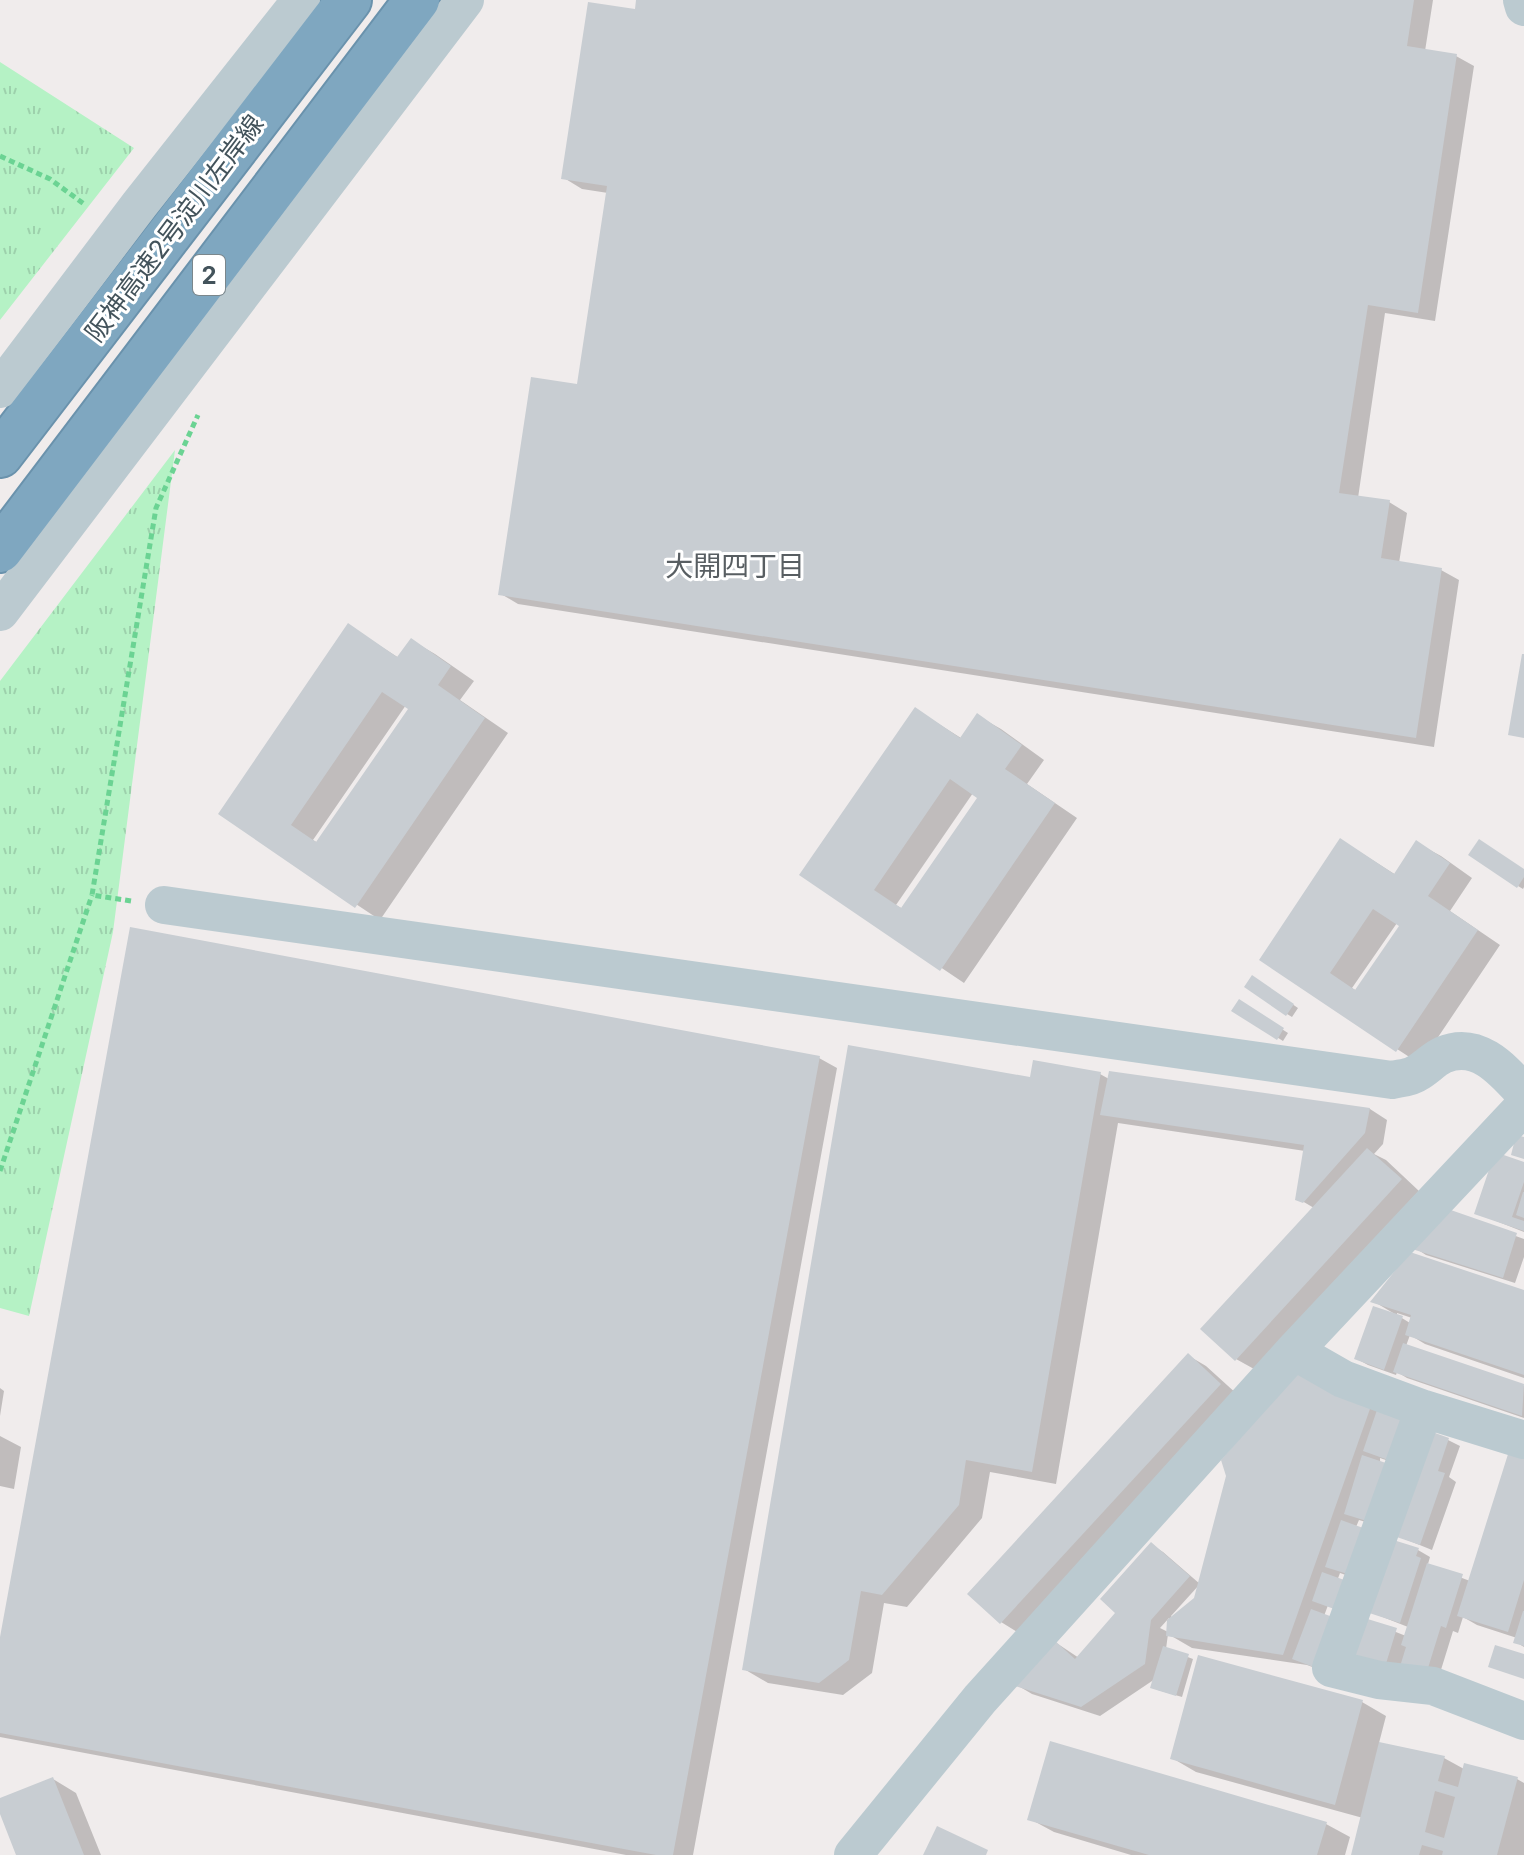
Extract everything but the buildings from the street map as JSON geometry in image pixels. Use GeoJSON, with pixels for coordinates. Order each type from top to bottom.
{"type":"FeatureCollection","features":[{"type":"Feature","properties":{"kind":"highway","name":"阪神高速2号淀川左岸線"},"geometry":{"type":"LineString","coordinates":[[0,455],[349,0]]}},
{"type":"Feature","properties":{"kind":"highway","name":"2"},"geometry":{"type":"LineString","coordinates":[[0,550],[417,0]]}},
{"type":"Feature","properties":{"kind":"street"},"geometry":{"type":"LineString","coordinates":[[0,389],[139,205],[301,0]]}},
{"type":"Feature","properties":{"kind":"street"},"geometry":{"type":"LineString","coordinates":[[0,612],[465,0]]}},
{"type":"Feature","properties":{"kind":"street"},"geometry":{"type":"LineString","coordinates":[[1522,0],[1524,7]]}},
{"type":"Feature","properties":{"kind":"street"},"geometry":{"type":"LineString","coordinates":[[164,905],[1392,1080],[1414,1076],[1443,1055],[1461,1051],[1480,1054],[1500,1066],[1524,1093]]}},
{"type":"Feature","properties":{"kind":"street"},"geometry":{"type":"LineString","coordinates":[[853,1855],[980,1699],[1294,1351],[1524,1106]]}},
{"type":"Feature","properties":{"kind":"street"},"geometry":{"type":"LineString","coordinates":[[1294,1351],[1343,1379],[1424,1409],[1524,1440]]}},
{"type":"Feature","properties":{"kind":"street"},"geometry":{"type":"LineString","coordinates":[[1424,1409],[1331,1668],[1379,1680],[1433,1686],[1524,1721]]}},
{"type":"Feature","properties":{"kind":"path"},"geometry":{"type":"LineString","coordinates":[[0,156],[50,179],[84,204]]}},
{"type":"Feature","properties":{"kind":"path"},"geometry":{"type":"LineString","coordinates":[[0,1171],[92,895],[156,508],[200,410]]}},
{"type":"Feature","properties":{"kind":"path"},"geometry":{"type":"LineString","coordinates":[[92,895],[164,905]]}},
{"type":"Feature","properties":{"kind":"green space"},"geometry":{"type":"Polygon","coordinates":[[[0,62],[134,148],[0,320],[0,62]]]}},
{"type":"Feature","properties":{"kind":"green space"},"geometry":{"type":"Polygon","coordinates":[[[175,450],[113,932],[29,1316],[0,1308],[0,681],[175,450]]]}},
{"type":"Feature","properties":{"kind":"district","name":"大開四丁目"},"geometry":{"type":"Point","coordinates":[735,566]}}]}
